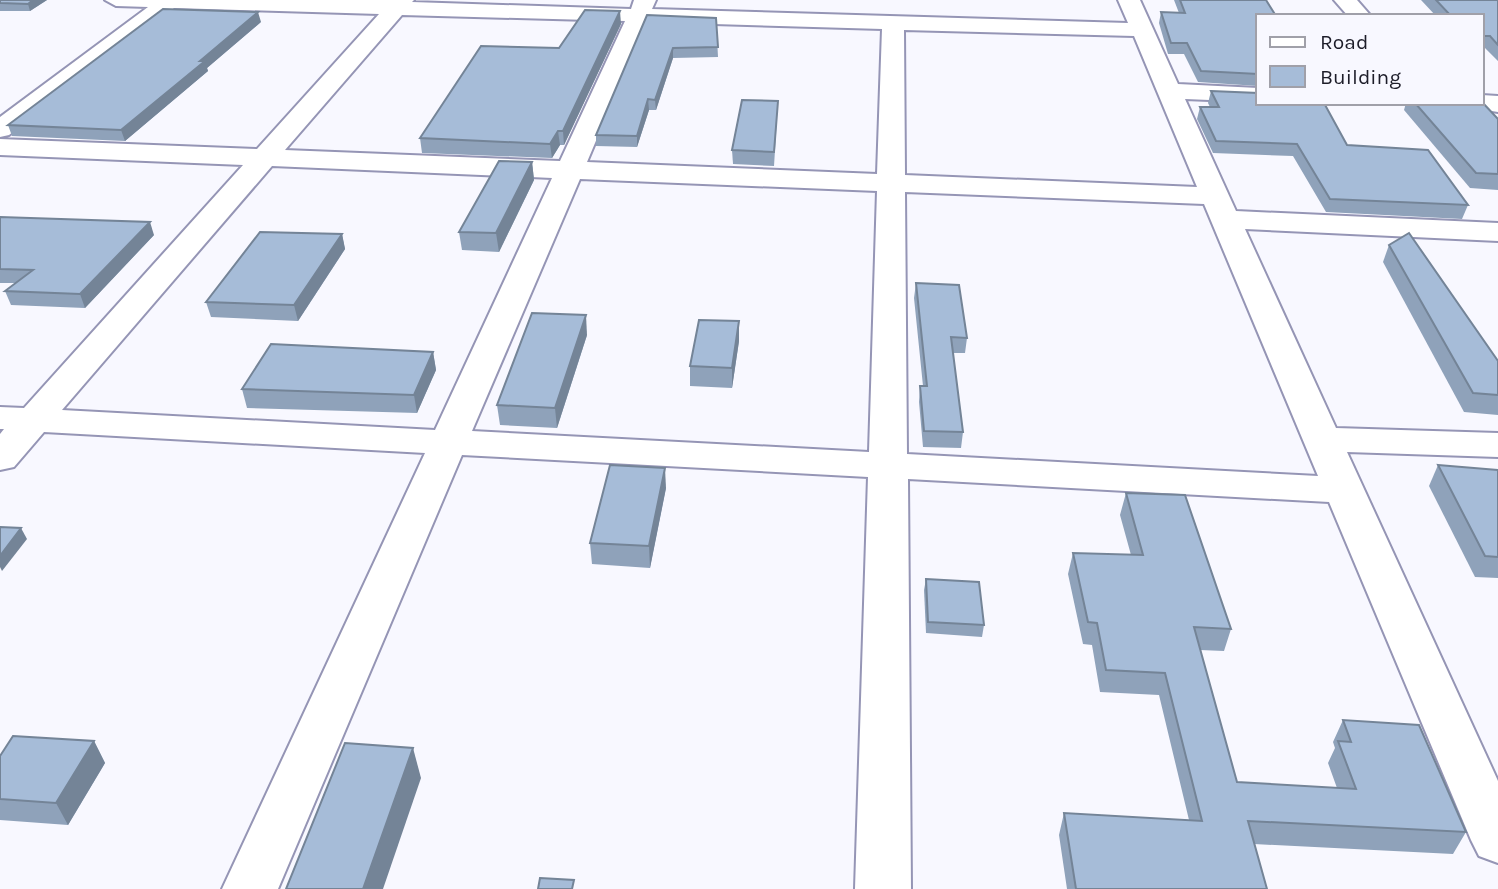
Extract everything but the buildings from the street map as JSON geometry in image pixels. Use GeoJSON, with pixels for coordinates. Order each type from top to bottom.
{"type":"FeatureCollection","features":[{"type":"Feature","properties":{"kind":"street"},"geometry":{"type":"LineString","coordinates":[[116,0],[642,8],[893,23],[1136,15],[1498,840]]}},
{"type":"Feature","properties":{"kind":"street"},"geometry":{"type":"LineString","coordinates":[[1345,0],[1358,14]]}},
{"type":"Feature","properties":{"kind":"street"},"geometry":{"type":"LineString","coordinates":[[0,129],[170,1]]}},
{"type":"Feature","properties":{"kind":"street"},"geometry":{"type":"LineString","coordinates":[[0,458],[17,419],[264,158],[399,4]]}},
{"type":"Feature","properties":{"kind":"street"},"geometry":{"type":"LineString","coordinates":[[250,889],[642,8]]}},
{"type":"Feature","properties":{"kind":"street"},"geometry":{"type":"LineString","coordinates":[[883,889],[893,23]]}},
{"type":"Feature","properties":{"kind":"street"},"geometry":{"type":"LineString","coordinates":[[1169,91],[1256,95]]}},
{"type":"Feature","properties":{"kind":"street"},"geometry":{"type":"LineString","coordinates":[[0,147],[891,183],[1498,232]]}},
{"type":"Feature","properties":{"kind":"street"},"geometry":{"type":"LineString","coordinates":[[17,419],[1345,490]]}},
{"type":"Feature","properties":{"kind":"street"},"geometry":{"type":"LineString","coordinates":[[1322,439],[1498,445]]}}]}
